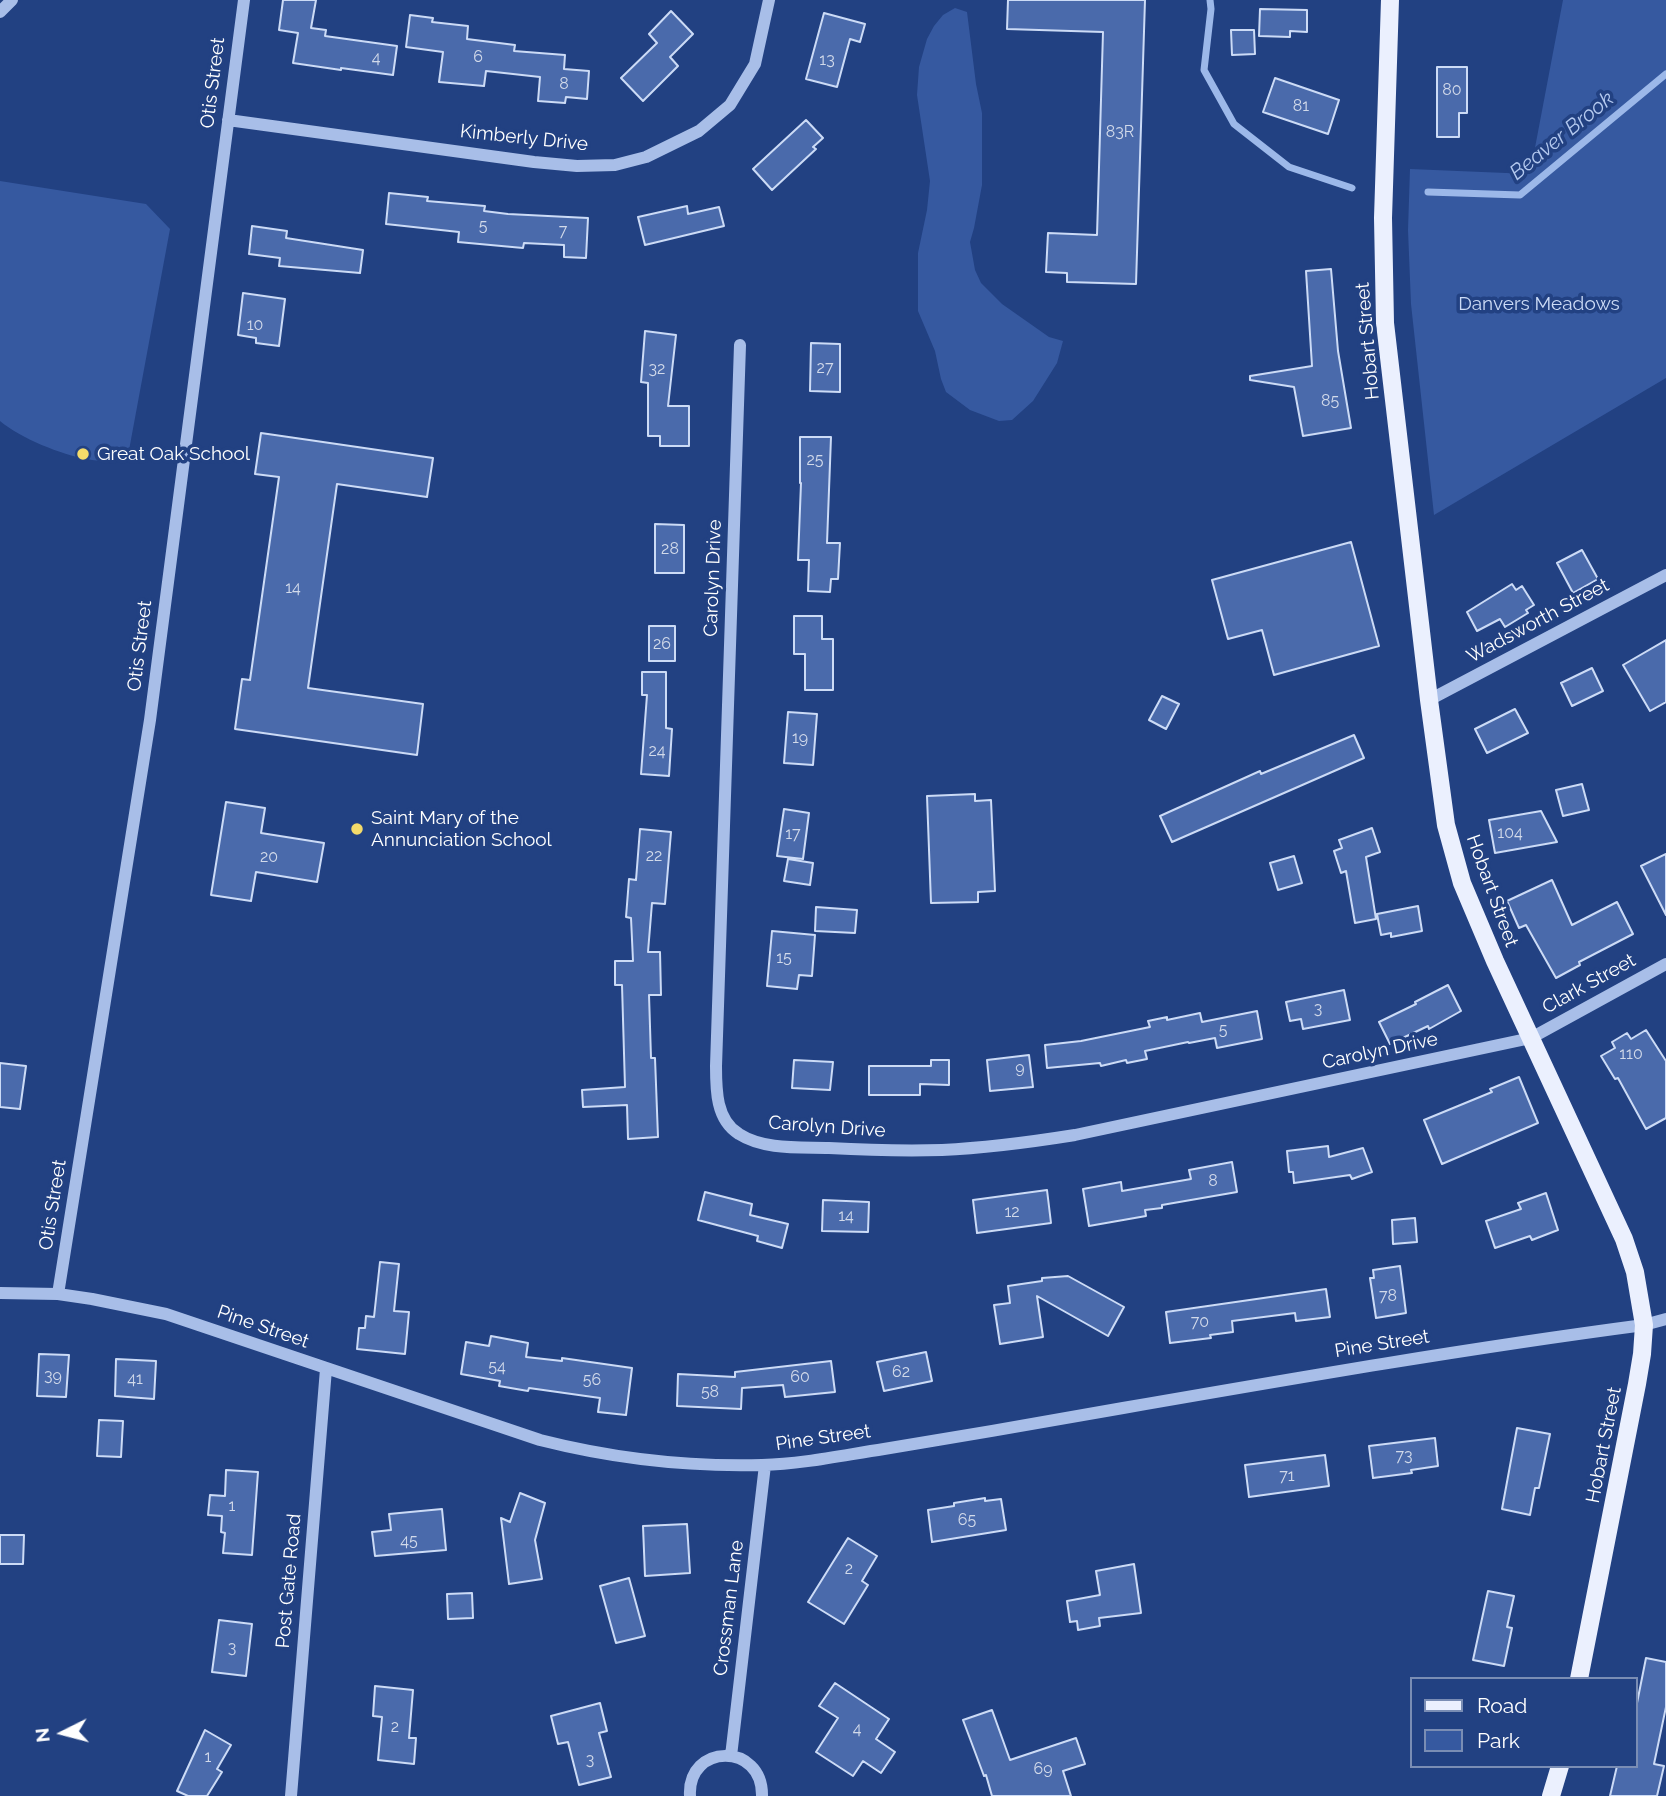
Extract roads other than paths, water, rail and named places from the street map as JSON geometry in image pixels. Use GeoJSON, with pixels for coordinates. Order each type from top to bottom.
{"type":"FeatureCollection","features":[{"type":"Feature","properties":{"kind":"main road","name":"Hobart Street"},"geometry":{"type":"LineString","coordinates":[[1390,0],[1383,218],[1385,323],[1446,825],[1462,883],[1495,961],[1624,1239],[1635,1272],[1644,1325],[1637,1384],[1579,1677]]}},
{"type":"Feature","properties":{"kind":"main road"},"geometry":{"type":"LineString","coordinates":[[1551,1796],[1559,1768]]}},
{"type":"Feature","properties":{"kind":"street"},"geometry":{"type":"LineString","coordinates":[[0,12],[12,0]]}},
{"type":"Feature","properties":{"kind":"street","name":"Otis Street"},"geometry":{"type":"LineString","coordinates":[[58,1294],[150,720],[244,0]]}},
{"type":"Feature","properties":{"kind":"street","name":"Kimberly Drive"},"geometry":{"type":"LineString","coordinates":[[228,120],[534,162],[577,166],[615,164],[646,157],[699,131],[730,105],[755,64],[769,0]]}},
{"type":"Feature","properties":{"kind":"street","name":"Carolyn Drive"},"geometry":{"type":"LineString","coordinates":[[740,345],[716,1066],[716,1093],[720,1109],[727,1122],[739,1134],[765,1145],[883,1150],[944,1150],[1033,1141],[1103,1129],[1531,1038]]}},
{"type":"Feature","properties":{"kind":"street","name":"Wadsworth Street"},"geometry":{"type":"LineString","coordinates":[[1429,701],[1666,575]]}},
{"type":"Feature","properties":{"kind":"street","name":"Clark Street"},"geometry":{"type":"LineString","coordinates":[[1531,1038],[1666,964]]}},
{"type":"Feature","properties":{"kind":"street","name":"Pine Street"},"geometry":{"type":"LineString","coordinates":[[0,1293],[58,1294],[166,1314],[540,1440],[590,1452],[660,1463],[729,1466],[792,1463],[920,1443],[1330,1372],[1644,1325],[1666,1319]]}},
{"type":"Feature","properties":{"kind":"street","name":"Post Gate Road"},"geometry":{"type":"LineString","coordinates":[[291,1796],[327,1369]]}},
{"type":"Feature","properties":{"kind":"street","name":"Crossman Lane"},"geometry":{"type":"LineString","coordinates":[[730,1756],[765,1465]]}},
{"type":"Feature","properties":{"kind":"street"},"geometry":{"type":"LineString","coordinates":[[690,1796],[690,1785],[698,1768],[722,1755],[739,1758],[754,1769],[759,1776],[762,1796]]}},
{"type":"Feature","properties":{"kind":"waterway","name":"Beaver Brook"},"geometry":{"type":"LineString","coordinates":[[1210,0],[1204,70],[1234,124],[1289,167],[1352,188]]}},
{"type":"Feature","properties":{"kind":"waterway","name":"Beaver Brook"},"geometry":{"type":"LineString","coordinates":[[1428,192],[1520,195],[1666,74]]}},
{"type":"Feature","properties":{"kind":"place","name":"Great Oak School"},"geometry":{"type":"Point","coordinates":[83,454]}},
{"type":"Feature","properties":{"kind":"place","name":"Saint Mary of the Annunciation School"},"geometry":{"type":"Point","coordinates":[357,829]}},
{"type":"Feature","properties":{"kind":"park label","name":"Danvers Meadows"},"geometry":{"type":"Point","coordinates":[1539,304]}}]}
